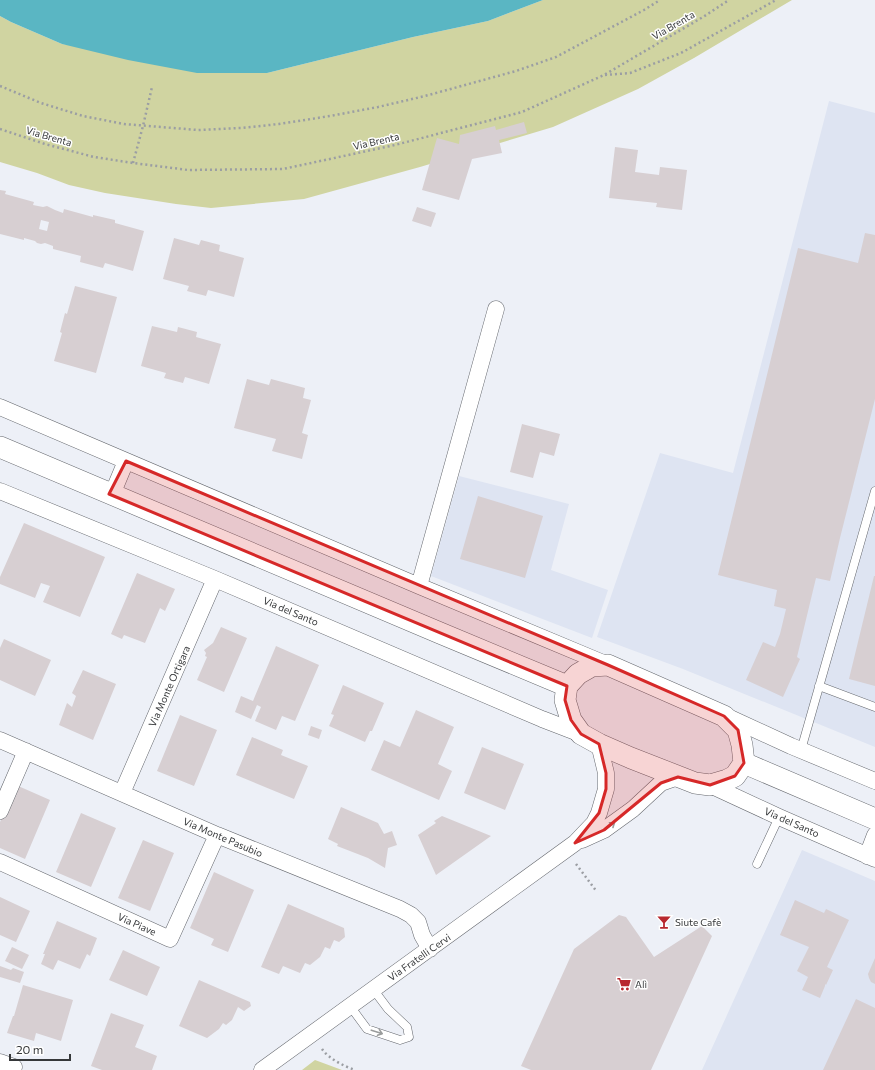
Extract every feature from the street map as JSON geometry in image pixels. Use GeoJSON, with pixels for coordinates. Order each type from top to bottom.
{"type":"FeatureCollection","features":[{"type":"Feature","properties":{"kind":"street"},"geometry":{"type":"LineString","coordinates":[[419,586],[496,309]]}},
{"type":"Feature","properties":{"kind":"street"},"geometry":{"type":"LineString","coordinates":[[0,407],[608,665],[875,781]]}},
{"type":"Feature","properties":{"kind":"street"},"geometry":{"type":"LineString","coordinates":[[0,447],[567,686]]}},
{"type":"Feature","properties":{"kind":"street"},"geometry":{"type":"LineString","coordinates":[[109,494],[116,485],[126,461]]}},
{"type":"Feature","properties":{"kind":"street","name":"Via del Santo"},"geometry":{"type":"LineString","coordinates":[[0,491],[215,579],[590,739],[631,758],[695,783],[710,785],[871,858]]}},
{"type":"Feature","properties":{"kind":"street","name":"Via Monte Ortigara"},"geometry":{"type":"LineString","coordinates":[[122,793],[215,579]]}},
{"type":"Feature","properties":{"kind":"street"},"geometry":{"type":"LineString","coordinates":[[590,739],[571,720],[564,700],[567,686],[578,674],[592,666],[608,665]]}},
{"type":"Feature","properties":{"kind":"street"},"geometry":{"type":"LineString","coordinates":[[724,716],[738,730],[742,745],[744,763],[875,819]]}},
{"type":"Feature","properties":{"kind":"street","name":"Via Fratelli Cervi"},"geometry":{"type":"LineString","coordinates":[[262,1070],[575,843],[594,823],[599,813],[606,789],[606,773],[590,739]]}},
{"type":"Feature","properties":{"kind":"street","name":"Via Monte Pasubio"},"geometry":{"type":"LineString","coordinates":[[0,740],[217,835],[400,909],[411,915],[418,922],[422,935],[430,949]]}},
{"type":"Feature","properties":{"kind":"street"},"geometry":{"type":"LineString","coordinates":[[0,811],[26,751]]}},
{"type":"Feature","properties":{"kind":"street","name":"Via del Santo"},"geometry":{"type":"LineString","coordinates":[[710,785],[735,776],[744,763]]}},
{"type":"Feature","properties":{"kind":"street","name":"Via Fratelli Cervi"},"geometry":{"type":"LineString","coordinates":[[575,843],[604,830],[632,809],[661,783],[678,777]]}},
{"type":"Feature","properties":{"kind":"street","name":"Via Piave"},"geometry":{"type":"LineString","coordinates":[[0,862],[170,939],[217,835]]}},
{"type":"Feature","properties":{"kind":"street"},"geometry":{"type":"LineString","coordinates":[[871,858],[875,835]]}},
{"type":"Feature","properties":{"kind":"lane"},"geometry":{"type":"LineString","coordinates":[[801,750],[875,491]]}},
{"type":"Feature","properties":{"kind":"lane"},"geometry":{"type":"LineString","coordinates":[[820,686],[875,707]]}},
{"type":"Feature","properties":{"kind":"lane"},"geometry":{"type":"LineString","coordinates":[[757,864],[779,817]]}},
{"type":"Feature","properties":{"kind":"lane"},"geometry":{"type":"LineString","coordinates":[[350,1006],[367,1029],[400,1040],[409,1036],[407,1027],[388,1009],[373,989]]}},
{"type":"Feature","properties":{"kind":"path"},"geometry":{"type":"LineString","coordinates":[[0,86],[41,103],[83,116],[124,124],[198,130],[264,126],[378,107],[425,96],[516,71],[556,57],[660,0]]}},
{"type":"Feature","properties":{"kind":"path","name":"Via Brenta"},"geometry":{"type":"LineString","coordinates":[[0,129],[45,144],[94,157],[134,163],[188,170],[283,169],[395,145],[522,112],[604,75],[704,17],[729,0]]}},
{"type":"Feature","properties":{"kind":"path"},"geometry":{"type":"LineString","coordinates":[[604,75],[630,73],[681,52],[776,0]]}},
{"type":"Feature","properties":{"kind":"path"},"geometry":{"type":"LineString","coordinates":[[134,163],[152,87]]}},
{"type":"Feature","properties":{"kind":"path"},"geometry":{"type":"LineString","coordinates":[[582,872],[597,892]]}},
{"type":"Feature","properties":{"kind":"path"},"geometry":{"type":"LineString","coordinates":[[311,1034],[325,1053],[345,1067],[355,1070]]}},
{"type":"Feature","properties":{"kind":"highlighted area"},"geometry":{"type":"Polygon","coordinates":[[[126,461],[608,665],[724,716],[738,730],[744,763],[735,776],[710,785],[678,777],[661,783],[604,830],[575,843],[599,813],[606,789],[606,773],[599,744],[581,734],[571,720],[565,700],[567,686],[109,494],[126,461]]]}},
{"type":"Feature","properties":{"kind":"shaded area"},"geometry":{"type":"Polygon","coordinates":[[[829,101],[875,113],[875,747],[683,669],[597,637],[660,453],[733,473],[829,101]]]}},
{"type":"Feature","properties":{"kind":"shaded area"},"geometry":{"type":"Polygon","coordinates":[[[459,476],[569,504],[551,570],[608,590],[592,638],[431,576],[459,476]]]}},
{"type":"Feature","properties":{"kind":"shaded area"},"geometry":{"type":"Polygon","coordinates":[[[802,850],[875,881],[875,1070],[702,1070],[802,850]]]}},
{"type":"Feature","properties":{"kind":"green space"},"geometry":{"type":"Polygon","coordinates":[[[543,0],[792,0],[638,89],[553,127],[420,167],[304,199],[211,208],[176,204],[105,193],[69,185],[37,173],[0,162],[0,16],[62,44],[267,73],[413,37],[488,21],[543,0]]]}},
{"type":"Feature","properties":{"kind":"green space"},"geometry":{"type":"Polygon","coordinates":[[[315,1060],[342,1070],[302,1070],[315,1060]]]}},
{"type":"Feature","properties":{"kind":"water"},"geometry":{"type":"Polygon","coordinates":[[[0,0],[543,0],[488,21],[413,37],[267,73],[197,73],[128,60],[62,44],[0,16],[0,0]]]}},
{"type":"Feature","properties":{"kind":"building"},"geometry":{"type":"Polygon","coordinates":[[[524,122],[527,133],[499,140],[502,153],[472,159],[459,200],[422,190],[437,138],[459,144],[460,135],[495,126],[496,130],[524,122]]]}},
{"type":"Feature","properties":{"kind":"building"},"geometry":{"type":"Polygon","coordinates":[[[615,147],[638,150],[635,172],[659,175],[660,167],[687,170],[682,210],[656,207],[657,203],[609,198],[615,147]]]}},
{"type":"Feature","properties":{"kind":"building"},"geometry":{"type":"Polygon","coordinates":[[[0,190],[6,191],[5,194],[34,202],[33,205],[43,207],[47,206],[63,213],[64,209],[93,217],[93,215],[115,220],[115,223],[144,231],[133,271],[105,263],[103,268],[80,262],[81,256],[53,249],[53,246],[45,243],[41,244],[24,238],[24,240],[0,234],[0,190]],[[41,220],[39,229],[47,231],[49,222],[41,220]]]}},
{"type":"Feature","properties":{"kind":"building"},"geometry":{"type":"Polygon","coordinates":[[[417,207],[436,213],[431,227],[412,221],[417,207]]]}},
{"type":"Feature","properties":{"kind":"building"},"geometry":{"type":"Polygon","coordinates":[[[865,233],[875,235],[875,399],[830,581],[816,578],[797,657],[800,659],[783,697],[746,680],[763,642],[775,647],[780,634],[786,609],[774,606],[777,590],[718,575],[798,248],[858,263],[865,233]]]}},
{"type":"Feature","properties":{"kind":"building"},"geometry":{"type":"Polygon","coordinates":[[[174,238],[199,245],[201,240],[220,245],[219,251],[244,258],[234,297],[208,290],[206,296],[187,291],[189,286],[163,279],[174,238]]]}},
{"type":"Feature","properties":{"kind":"building"},"geometry":{"type":"Polygon","coordinates":[[[75,286],[117,297],[96,373],[54,361],[62,333],[60,332],[65,313],[67,314],[75,286]]]}},
{"type":"Feature","properties":{"kind":"building"},"geometry":{"type":"Polygon","coordinates":[[[152,326],[177,332],[178,327],[197,332],[196,337],[221,344],[209,384],[185,377],[183,383],[164,378],[166,373],[141,366],[152,326]]]}},
{"type":"Feature","properties":{"kind":"building"},"geometry":{"type":"Polygon","coordinates":[[[247,379],[269,385],[271,379],[305,388],[303,398],[311,400],[302,433],[308,435],[302,459],[272,451],[276,439],[234,428],[247,379]]]}},
{"type":"Feature","properties":{"kind":"building"},"geometry":{"type":"Polygon","coordinates":[[[522,424],[560,434],[554,456],[540,452],[533,478],[510,472],[522,424]]]}},
{"type":"Feature","properties":{"kind":"building"},"geometry":{"type":"Polygon","coordinates":[[[478,496],[543,516],[525,578],[460,559],[478,496]]]}},
{"type":"Feature","properties":{"kind":"building"},"geometry":{"type":"Polygon","coordinates":[[[24,523],[105,557],[80,617],[43,602],[50,586],[41,583],[35,598],[0,584],[0,577],[24,523]]]}},
{"type":"Feature","properties":{"kind":"building"},"geometry":{"type":"Polygon","coordinates":[[[137,573],[175,589],[165,611],[160,608],[145,643],[124,635],[122,639],[111,634],[137,573]]]}},
{"type":"Feature","properties":{"kind":"building"},"geometry":{"type":"Polygon","coordinates":[[[875,576],[875,686],[849,679],[875,576]]]}},
{"type":"Feature","properties":{"kind":"building"},"geometry":{"type":"Polygon","coordinates":[[[221,627],[247,638],[224,692],[197,680],[207,657],[205,656],[206,653],[204,650],[213,643],[221,627]]]}},
{"type":"Feature","properties":{"kind":"building"},"geometry":{"type":"Polygon","coordinates":[[[4,639],[51,660],[35,696],[0,680],[0,648],[4,639]]]}},
{"type":"Feature","properties":{"kind":"building"},"geometry":{"type":"Polygon","coordinates":[[[276,646],[319,665],[295,721],[282,716],[276,730],[255,721],[261,707],[257,705],[251,719],[235,712],[241,696],[253,701],[276,646]]]}},
{"type":"Feature","properties":{"kind":"building"},"geometry":{"type":"Polygon","coordinates":[[[83,670],[116,684],[93,740],[59,725],[67,703],[72,707],[76,696],[72,693],[83,670]]]}},
{"type":"Feature","properties":{"kind":"building"},"geometry":{"type":"Polygon","coordinates":[[[343,685],[384,703],[372,731],[370,731],[365,742],[329,726],[334,715],[331,714],[343,685]]]}},
{"type":"Feature","properties":{"kind":"building"},"geometry":{"type":"Polygon","coordinates":[[[416,710],[454,727],[438,764],[452,771],[439,800],[371,770],[384,740],[400,747],[416,710]]]}},
{"type":"Feature","properties":{"kind":"building"},"geometry":{"type":"Polygon","coordinates":[[[180,715],[217,730],[194,786],[157,771],[180,715]]]}},
{"type":"Feature","properties":{"kind":"building"},"geometry":{"type":"Polygon","coordinates":[[[311,726],[322,730],[319,739],[308,735],[311,726]]]}},
{"type":"Feature","properties":{"kind":"building"},"geometry":{"type":"Polygon","coordinates":[[[252,737],[283,750],[281,755],[308,766],[294,799],[236,775],[252,737]]]}},
{"type":"Feature","properties":{"kind":"building"},"geometry":{"type":"Polygon","coordinates":[[[482,747],[524,764],[505,810],[464,793],[482,747]]]}},
{"type":"Feature","properties":{"kind":"building"},"geometry":{"type":"Polygon","coordinates":[[[16,785],[50,800],[25,859],[0,848],[0,822],[16,785]]]}},
{"type":"Feature","properties":{"kind":"building"},"geometry":{"type":"Polygon","coordinates":[[[341,807],[378,823],[384,834],[392,831],[397,845],[388,848],[385,868],[368,858],[337,846],[338,844],[328,839],[341,807]]]}},
{"type":"Feature","properties":{"kind":"building"},"geometry":{"type":"Polygon","coordinates":[[[81,813],[116,828],[91,887],[56,872],[81,813]]]}},
{"type":"Feature","properties":{"kind":"building"},"geometry":{"type":"Polygon","coordinates":[[[442,816],[491,836],[436,875],[418,835],[436,823],[434,821],[442,816]]]}},
{"type":"Feature","properties":{"kind":"building"},"geometry":{"type":"Polygon","coordinates":[[[143,840],[174,853],[150,911],[118,898],[143,840]]]}},
{"type":"Feature","properties":{"kind":"building"},"geometry":{"type":"Polygon","coordinates":[[[214,872],[254,890],[228,952],[211,945],[214,939],[190,928],[214,872]]]}},
{"type":"Feature","properties":{"kind":"building"},"geometry":{"type":"Polygon","coordinates":[[[0,897],[30,911],[16,942],[0,935],[0,897]]]}},
{"type":"Feature","properties":{"kind":"building"},"geometry":{"type":"Polygon","coordinates":[[[795,900],[824,913],[826,909],[849,920],[827,967],[833,970],[826,985],[825,984],[820,998],[802,990],[808,977],[797,971],[809,947],[780,935],[795,900]]]}},
{"type":"Feature","properties":{"kind":"building"},"geometry":{"type":"Polygon","coordinates":[[[288,904],[344,928],[345,937],[339,942],[334,940],[330,949],[325,947],[320,957],[310,965],[305,963],[300,973],[283,966],[279,974],[261,967],[288,904]]]}},
{"type":"Feature","properties":{"kind":"building","name":"Alì"},"geometry":{"type":"Polygon","coordinates":[[[619,915],[626,917],[654,957],[702,926],[712,936],[651,1070],[531,1070],[521,1066],[574,949],[619,915]]]}},
{"type":"Feature","properties":{"kind":"building"},"geometry":{"type":"Polygon","coordinates":[[[57,921],[97,938],[90,956],[87,954],[80,969],[58,960],[53,970],[41,964],[45,954],[43,954],[57,921]]]}},
{"type":"Feature","properties":{"kind":"building"},"geometry":{"type":"Polygon","coordinates":[[[12,947],[29,955],[22,969],[5,961],[12,947]]]}},
{"type":"Feature","properties":{"kind":"building"},"geometry":{"type":"Polygon","coordinates":[[[123,950],[160,967],[147,996],[109,980],[123,950]]]}},
{"type":"Feature","properties":{"kind":"building"},"geometry":{"type":"Polygon","coordinates":[[[875,958],[875,984],[871,982],[868,974],[875,958]]]}},
{"type":"Feature","properties":{"kind":"building"},"geometry":{"type":"Polygon","coordinates":[[[0,966],[11,970],[13,968],[24,972],[20,983],[0,977],[0,966]]]}},
{"type":"Feature","properties":{"kind":"building"},"geometry":{"type":"Polygon","coordinates":[[[199,980],[250,1002],[251,1006],[244,1011],[238,1007],[232,1020],[226,1025],[223,1023],[219,1029],[207,1038],[179,1026],[199,980]]]}},
{"type":"Feature","properties":{"kind":"building"},"geometry":{"type":"Polygon","coordinates":[[[23,985],[73,1000],[61,1041],[36,1033],[34,1041],[7,1033],[14,1016],[23,985]]]}},
{"type":"Feature","properties":{"kind":"building"},"geometry":{"type":"Polygon","coordinates":[[[856,999],[875,1008],[875,1070],[823,1070],[856,999]]]}},
{"type":"Feature","properties":{"kind":"building"},"geometry":{"type":"Polygon","coordinates":[[[111,1013],[144,1025],[135,1047],[157,1056],[152,1070],[102,1070],[91,1066],[111,1013]]]}},
{"type":"Feature","properties":{"kind":"place","name":"Siute Cafè"},"geometry":{"type":"Point","coordinates":[664,922]}},
{"type":"Feature","properties":{"kind":"place","name":"Alì"},"geometry":{"type":"Point","coordinates":[624,984]}}]}
